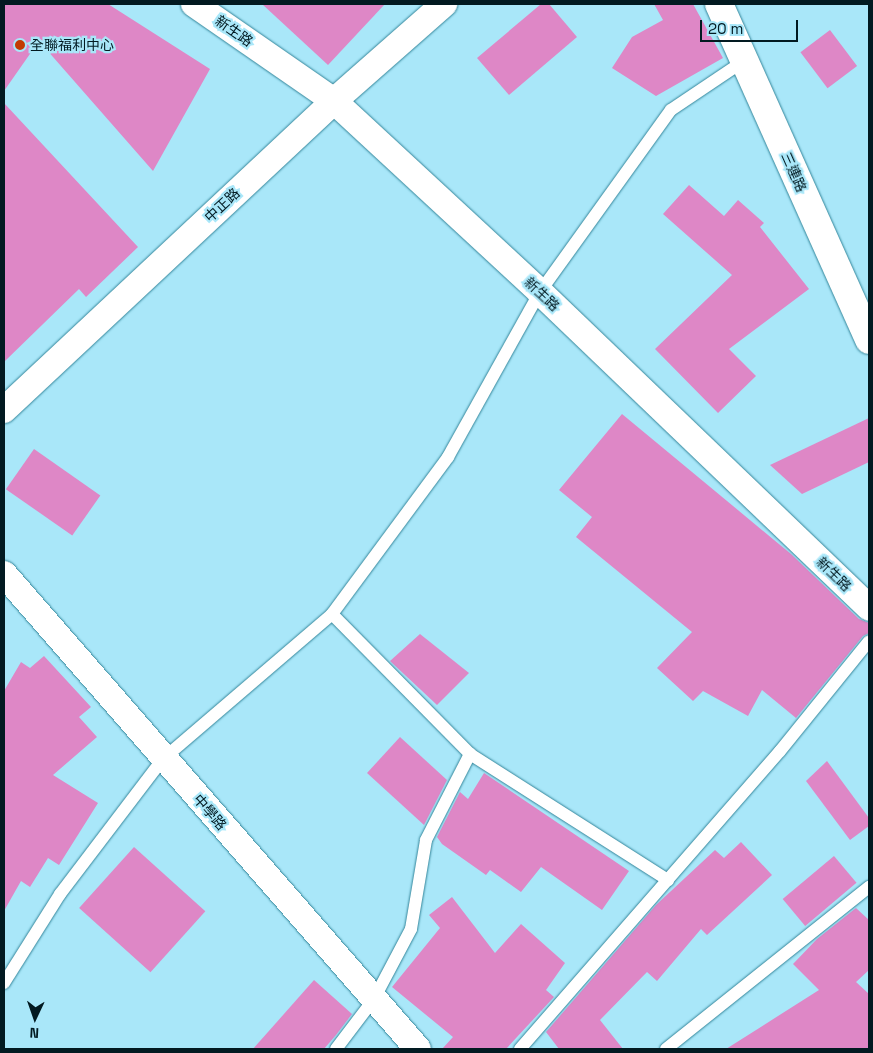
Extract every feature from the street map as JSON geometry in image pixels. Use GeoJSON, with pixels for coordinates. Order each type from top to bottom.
{"type":"FeatureCollection","features":[{"type":"Feature","properties":{"kind":"main road","name":"三連路"},"geometry":{"type":"LineString","coordinates":[[719,4],[869,340]]}},
{"type":"Feature","properties":{"kind":"street","name":"新生路"},"geometry":{"type":"LineString","coordinates":[[194,4],[334,101],[540,292],[869,608]]}},
{"type":"Feature","properties":{"kind":"street","name":"中正路"},"geometry":{"type":"LineString","coordinates":[[4,410],[334,101],[444,4]]}},
{"type":"Feature","properties":{"kind":"street","name":"中學路"},"geometry":{"type":"LineString","coordinates":[[4,574],[163,759],[418,1049]]}},
{"type":"Feature","properties":{"kind":"lane"},"geometry":{"type":"LineString","coordinates":[[4,983],[60,894],[163,759],[332,614],[448,457],[540,292],[671,110],[744,61]]}},
{"type":"Feature","properties":{"kind":"lane"},"geometry":{"type":"LineString","coordinates":[[332,614],[470,754],[668,880]]}},
{"type":"Feature","properties":{"kind":"lane"},"geometry":{"type":"LineString","coordinates":[[520,1049],[780,751],[869,641]]}},
{"type":"Feature","properties":{"kind":"lane"},"geometry":{"type":"LineString","coordinates":[[336,1049],[374,999],[411,929],[426,840],[470,754]]}},
{"type":"Feature","properties":{"kind":"lane"},"geometry":{"type":"LineString","coordinates":[[666,1049],[869,887]]}},
{"type":"Feature","properties":{"kind":"building"},"geometry":{"type":"Polygon","coordinates":[[[4,4],[108,4],[210,69],[153,171],[39,41],[4,91],[4,4]]]}},
{"type":"Feature","properties":{"kind":"building"},"geometry":{"type":"Polygon","coordinates":[[[262,4],[385,4],[328,65],[262,4]]]}},
{"type":"Feature","properties":{"kind":"building"},"geometry":{"type":"Polygon","coordinates":[[[541,4],[549,4],[577,37],[509,95],[477,58],[541,4]]]}},
{"type":"Feature","properties":{"kind":"building"},"geometry":{"type":"Polygon","coordinates":[[[654,4],[693,4],[723,58],[656,96],[612,68],[632,37],[663,20],[654,4]]]}},
{"type":"Feature","properties":{"kind":"building"},"geometry":{"type":"Polygon","coordinates":[[[830,30],[857,66],[828,88],[800,52],[830,30]]]}},
{"type":"Feature","properties":{"kind":"building"},"geometry":{"type":"Polygon","coordinates":[[[4,103],[138,247],[86,297],[79,289],[4,362],[4,103]]]}},
{"type":"Feature","properties":{"kind":"building"},"geometry":{"type":"Polygon","coordinates":[[[689,185],[724,216],[738,200],[764,223],[760,227],[809,289],[729,349],[756,376],[718,413],[655,349],[732,275],[663,214],[689,185]]]}},
{"type":"Feature","properties":{"kind":"building"},"geometry":{"type":"Polygon","coordinates":[[[622,414],[791,554],[859,619],[869,623],[869,633],[863,636],[796,718],[762,690],[748,716],[703,691],[693,701],[657,668],[692,632],[576,537],[592,517],[559,490],[622,414]]]}},
{"type":"Feature","properties":{"kind":"building"},"geometry":{"type":"Polygon","coordinates":[[[869,418],[869,462],[802,494],[770,465],[869,418]]]}},
{"type":"Feature","properties":{"kind":"building"},"geometry":{"type":"Polygon","coordinates":[[[34,449],[100,495],[72,536],[6,489],[34,449]]]}},
{"type":"Feature","properties":{"kind":"building"},"geometry":{"type":"Polygon","coordinates":[[[420,634],[469,673],[437,705],[390,661],[420,634]]]}},
{"type":"Feature","properties":{"kind":"building"},"geometry":{"type":"Polygon","coordinates":[[[44,656],[91,707],[79,717],[97,737],[53,775],[98,803],[59,865],[48,858],[30,887],[21,881],[4,911],[4,691],[21,662],[30,668],[44,656]]]}},
{"type":"Feature","properties":{"kind":"building"},"geometry":{"type":"Polygon","coordinates":[[[400,737],[447,780],[424,825],[367,773],[400,737]]]}},
{"type":"Feature","properties":{"kind":"building"},"geometry":{"type":"Polygon","coordinates":[[[827,761],[869,818],[869,826],[850,840],[806,781],[827,761]]]}},
{"type":"Feature","properties":{"kind":"building"},"geometry":{"type":"Polygon","coordinates":[[[484,773],[629,871],[602,910],[541,867],[521,892],[490,870],[486,875],[442,844],[437,837],[460,792],[468,799],[484,773]]]}},
{"type":"Feature","properties":{"kind":"building"},"geometry":{"type":"Polygon","coordinates":[[[741,842],[772,875],[707,935],[701,929],[657,981],[647,972],[600,1020],[623,1049],[559,1049],[546,1032],[656,905],[715,850],[724,858],[741,842]]]}},
{"type":"Feature","properties":{"kind":"building"},"geometry":{"type":"Polygon","coordinates":[[[134,847],[205,911],[150,972],[79,908],[134,847]]]}},
{"type":"Feature","properties":{"kind":"building"},"geometry":{"type":"Polygon","coordinates":[[[834,856],[856,883],[805,926],[783,899],[834,856]]]}},
{"type":"Feature","properties":{"kind":"building"},"geometry":{"type":"Polygon","coordinates":[[[452,897],[495,953],[521,924],[565,963],[546,990],[554,997],[506,1049],[442,1049],[453,1037],[392,987],[440,928],[429,915],[452,897]]]}},
{"type":"Feature","properties":{"kind":"building"},"geometry":{"type":"Polygon","coordinates":[[[856,908],[869,920],[869,970],[856,982],[869,994],[869,1049],[726,1049],[819,990],[793,964],[817,939],[856,908]]]}},
{"type":"Feature","properties":{"kind":"building"},"geometry":{"type":"Polygon","coordinates":[[[314,980],[352,1014],[324,1049],[253,1049],[314,980]]]}},
{"type":"Feature","properties":{"kind":"place","name":"全聯福利中心"},"geometry":{"type":"Point","coordinates":[20,45]}}]}
